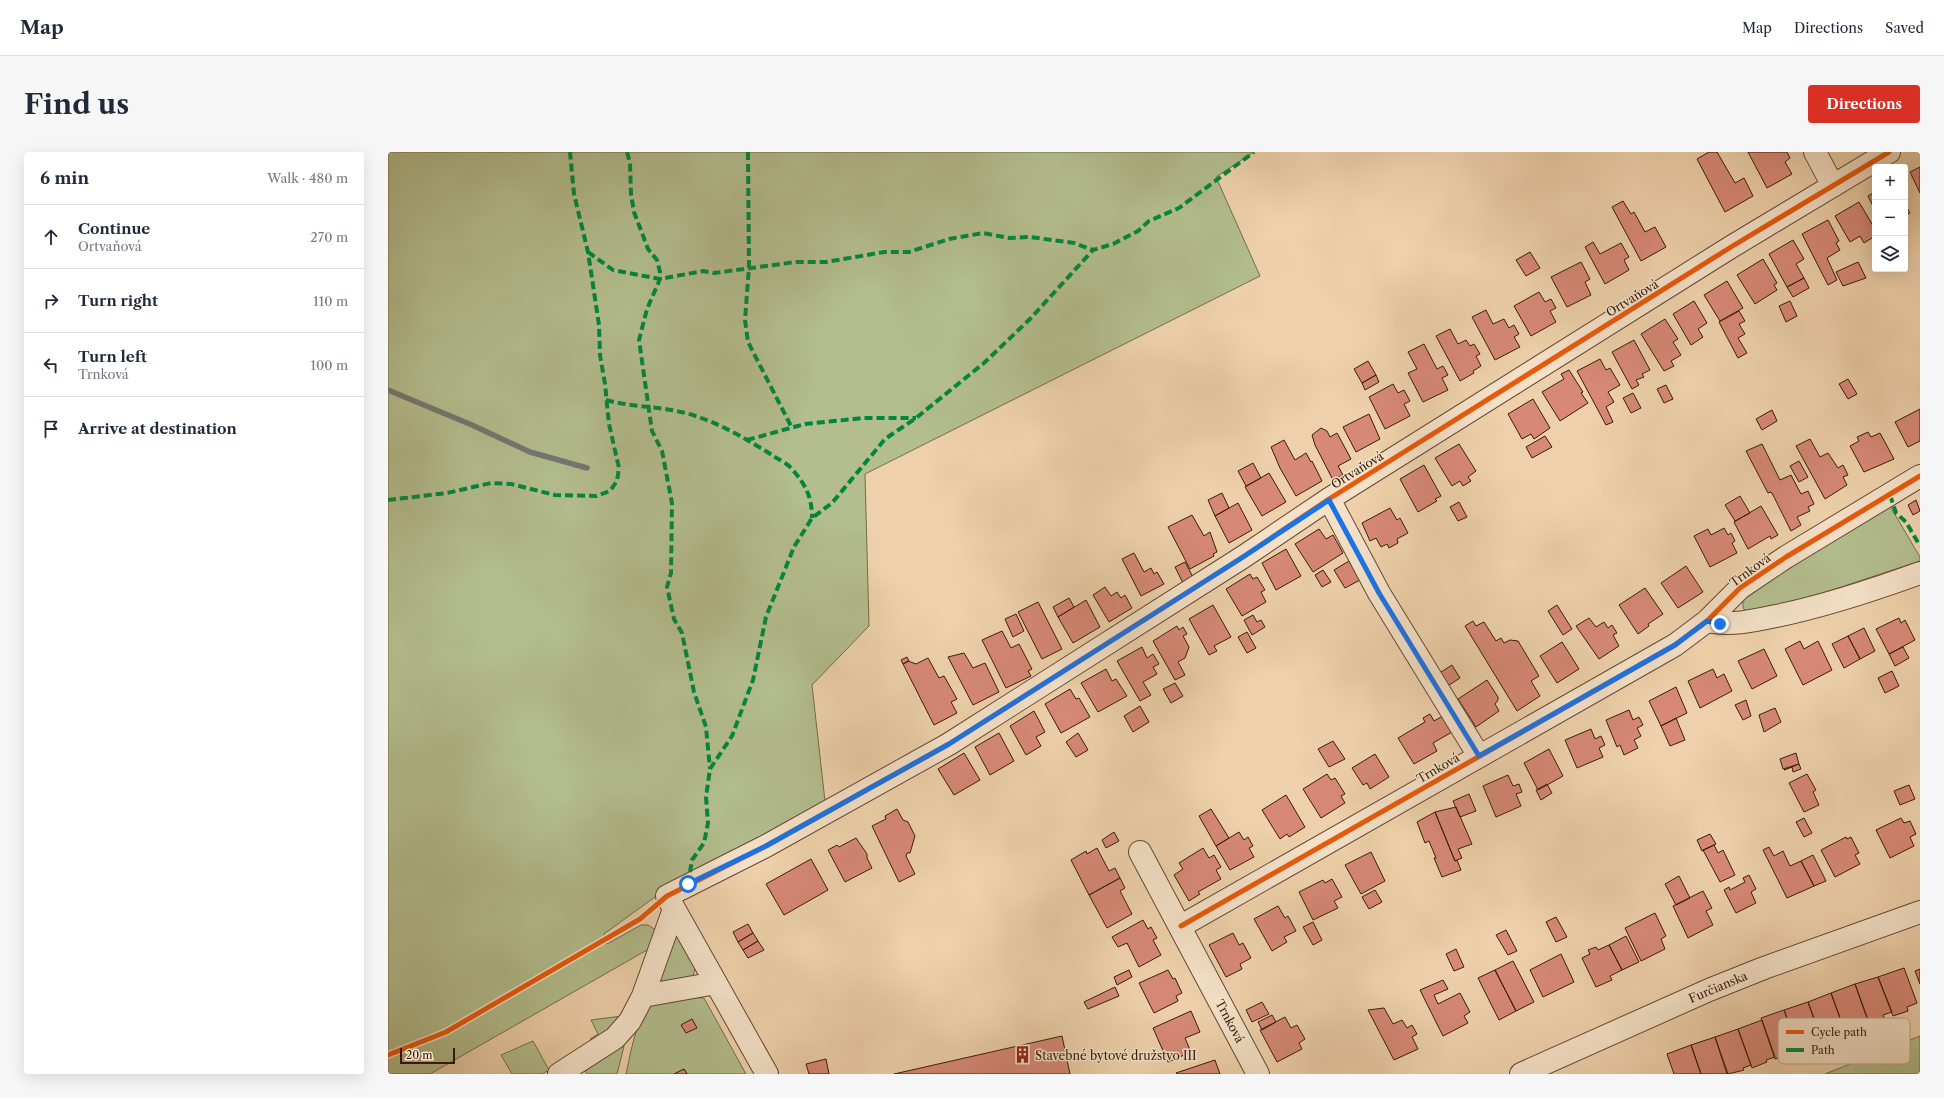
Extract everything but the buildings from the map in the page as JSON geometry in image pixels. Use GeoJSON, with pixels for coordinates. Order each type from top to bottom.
{"type":"FeatureCollection","features":[{"type":"Feature","properties":{"kind":"street"},"geometry":{"type":"LineString","coordinates":[[1816,152],[1833,186]]}},
{"type":"Feature","properties":{"kind":"street","name":"Ortvaňová"},"geometry":{"type":"LineString","coordinates":[[671,902],[766,846],[949,744],[1243,557],[1329,500],[1731,247],[1890,152]]}},
{"type":"Feature","properties":{"kind":"street","name":"Trnková"},"geometry":{"type":"LineString","coordinates":[[1181,926],[1675,645],[1707,621],[1746,583],[1786,556],[1920,476]]}},
{"type":"Feature","properties":{"kind":"street"},"geometry":{"type":"LineString","coordinates":[[1329,500],[1379,593],[1479,756]]}},
{"type":"Feature","properties":{"kind":"street"},"geometry":{"type":"LineString","coordinates":[[1707,621],[1720,624],[1734,624],[1802,611],[1875,589],[1920,573]]}},
{"type":"Feature","properties":{"kind":"street","name":"Trnková"},"geometry":{"type":"LineString","coordinates":[[1140,852],[1181,926],[1258,1074]]}},
{"type":"Feature","properties":{"kind":"street"},"geometry":{"type":"LineString","coordinates":[[671,902],[767,1074]]}},
{"type":"Feature","properties":{"kind":"street"},"geometry":{"type":"LineString","coordinates":[[560,1074],[615,1038],[630,1021],[642,996],[671,902]]}},
{"type":"Feature","properties":{"kind":"street","name":"Furčianska"},"geometry":{"type":"LineString","coordinates":[[1521,1074],[1722,985],[1804,953],[1920,912]]}},
{"type":"Feature","properties":{"kind":"street"},"geometry":{"type":"LineString","coordinates":[[642,996],[716,983]]}},
{"type":"Feature","properties":{"kind":"green space"},"geometry":{"type":"Polygon","coordinates":[[[388,152],[1254,152],[1216,177],[1260,276],[865,474],[869,626],[812,685],[826,810],[670,886],[604,934],[607,944],[641,925],[648,925],[659,932],[654,946],[430,1074],[388,1074],[388,152]]]}},
{"type":"Feature","properties":{"kind":"green space"},"geometry":{"type":"Polygon","coordinates":[[[1890,506],[1920,557],[1920,561],[1793,603],[1746,611],[1743,608],[1743,600],[1757,588],[1890,506]]]}},
{"type":"Feature","properties":{"kind":"green space"},"geometry":{"type":"Polygon","coordinates":[[[677,935],[695,968],[693,976],[672,985],[652,989],[672,938],[677,935]]]}},
{"type":"Feature","properties":{"kind":"green space"},"geometry":{"type":"Polygon","coordinates":[[[676,997],[704,998],[746,1074],[687,1074],[684,1069],[674,1074],[626,1074],[637,1028],[645,1012],[656,1004],[676,997]]]}},
{"type":"Feature","properties":{"kind":"green space"},"geometry":{"type":"Polygon","coordinates":[[[622,1016],[597,1042],[590,1039],[598,1034],[591,1020],[622,1016]]]}},
{"type":"Feature","properties":{"kind":"green space"},"geometry":{"type":"Polygon","coordinates":[[[1920,1036],[1920,1074],[1825,1074],[1850,1064],[1910,1064],[1910,1040],[1920,1036]]]}},
{"type":"Feature","properties":{"kind":"green space"},"geometry":{"type":"Polygon","coordinates":[[[533,1041],[549,1070],[542,1074],[512,1074],[501,1055],[533,1041]]]}},
{"type":"Feature","properties":{"kind":"green space"},"geometry":{"type":"Polygon","coordinates":[[[621,1044],[624,1046],[617,1074],[587,1074],[585,1071],[621,1044]]]}},
{"type":"Feature","properties":{"kind":"waterway"},"geometry":{"type":"LineString","coordinates":[[388,390],[472,425],[530,452],[587,468]]}},
{"type":"Feature","properties":{"kind":"marked path"},"geometry":{"type":"LineString","coordinates":[[388,500],[447,493],[491,483],[511,484],[555,495],[596,496],[610,491],[617,481],[619,468],[609,424],[605,384],[600,355],[599,325],[588,252],[574,194],[570,152]]}},
{"type":"Feature","properties":{"kind":"marked path"},"geometry":{"type":"LineString","coordinates":[[627,152],[630,163],[631,194],[634,212],[648,249],[657,260],[660,272],[660,279],[647,309],[639,340],[652,431],[662,451],[672,503],[671,573],[667,587],[674,619],[682,633],[694,692],[706,727],[710,769]]}},
{"type":"Feature","properties":{"kind":"marked path"},"geometry":{"type":"LineString","coordinates":[[748,152],[749,267],[745,320],[748,342],[792,428]]}},
{"type":"Feature","properties":{"kind":"marked path"},"geometry":{"type":"LineString","coordinates":[[688,884],[692,860],[704,843],[708,823],[706,797],[710,769],[732,736],[753,680],[766,617],[794,547],[812,518],[832,503],[885,439],[916,418],[984,363],[1030,319],[1093,250],[1113,244],[1138,231],[1149,221],[1179,208],[1254,152]]}},
{"type":"Feature","properties":{"kind":"marked path"},"geometry":{"type":"LineString","coordinates":[[588,252],[613,270],[660,279],[703,271],[714,273],[796,262],[826,262],[884,252],[909,252],[949,239],[983,233],[1009,238],[1030,237],[1074,243],[1093,250]]}},
{"type":"Feature","properties":{"kind":"marked path"},"geometry":{"type":"LineString","coordinates":[[606,400],[672,410],[693,415],[705,419],[741,437],[784,462],[792,469],[801,480],[807,492],[811,504],[812,518]]}},
{"type":"Feature","properties":{"kind":"marked path"},"geometry":{"type":"LineString","coordinates":[[747,440],[805,424],[864,418],[916,418]]}},
{"type":"Feature","properties":{"kind":"marked path"},"geometry":{"type":"LineString","coordinates":[[1890,495],[1896,513],[1906,522],[1920,546]]}},
{"type":"Feature","properties":{"kind":"cycle path"},"geometry":{"type":"LineString","coordinates":[[388,1055],[446,1032],[640,919],[667,896],[766,846],[949,744],[1243,557],[1329,499],[1731,247],[1889,152]]}},
{"type":"Feature","properties":{"kind":"cycle path"},"geometry":{"type":"LineString","coordinates":[[1181,926],[1675,645],[1707,621],[1740,588],[1786,557],[1920,476]]}},
{"type":"Feature","properties":{"kind":"place","name":"Stavebné bytové družstvo III"},"geometry":{"type":"Point","coordinates":[1022,1055]}},
{"type":"Feature","properties":{"kind":"route"},"geometry":{"type":"LineString","coordinates":[[688,884],[766,846],[949,744],[1243,557],[1329,500],[1379,593],[1479,756],[1675,645],[1707,621],[1720,624]]}}]}
